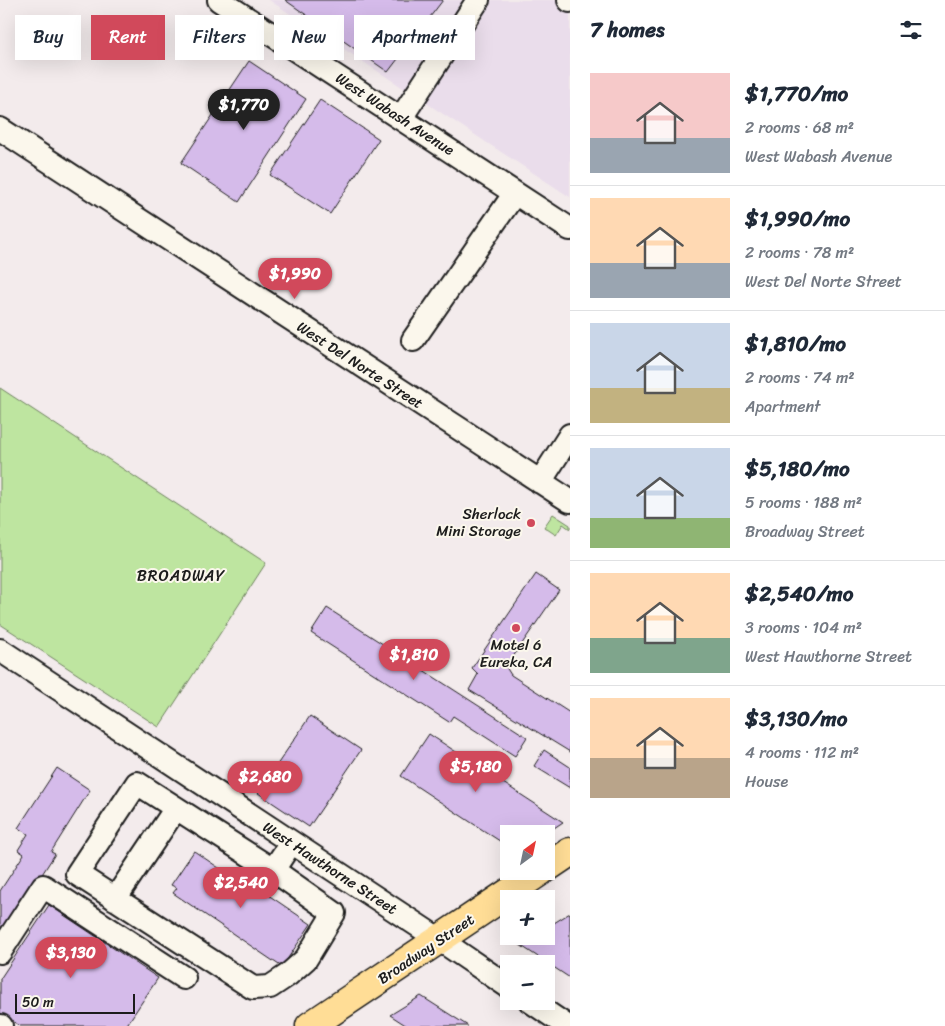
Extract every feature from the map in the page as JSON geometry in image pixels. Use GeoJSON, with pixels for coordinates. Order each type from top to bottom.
{"type":"FeatureCollection","features":[{"type":"Feature","properties":{"kind":"highway"},"geometry":{"type":"LineString","coordinates":[[555,862],[570,852]]}},
{"type":"Feature","properties":{"kind":"highway","name":"Broadway Street"},"geometry":{"type":"LineString","coordinates":[[310,1026],[528,880]]}},
{"type":"Feature","properties":{"kind":"street","name":"West Wabash Avenue"},"geometry":{"type":"LineString","coordinates":[[219,0],[570,229]]}},
{"type":"Feature","properties":{"kind":"street"},"geometry":{"type":"LineString","coordinates":[[401,118],[478,0]]}},
{"type":"Feature","properties":{"kind":"street","name":"West Del Norte Street"},"geometry":{"type":"LineString","coordinates":[[0,129],[570,502]]}},
{"type":"Feature","properties":{"kind":"street"},"geometry":{"type":"LineString","coordinates":[[412,340],[514,192]]}},
{"type":"Feature","properties":{"kind":"street"},"geometry":{"type":"LineString","coordinates":[[540,482],[570,435]]}},
{"type":"Feature","properties":{"kind":"street","name":"West Hawthorne Street"},"geometry":{"type":"LineString","coordinates":[[0,650],[500,981]]}},
{"type":"Feature","properties":{"kind":"street"},"geometry":{"type":"LineString","coordinates":[[137,783],[273,870],[334,913],[306,959],[288,975],[270,987],[253,988],[78,874],[137,783]]}},
{"type":"Feature","properties":{"kind":"street"},"geometry":{"type":"LineString","coordinates":[[115,899],[176,808]]}},
{"type":"Feature","properties":{"kind":"street"},"geometry":{"type":"LineString","coordinates":[[273,870],[291,843]]}},
{"type":"Feature","properties":{"kind":"street"},"geometry":{"type":"LineString","coordinates":[[0,952],[43,886],[184,978]]}},
{"type":"Feature","properties":{"kind":"street"},"geometry":{"type":"LineString","coordinates":[[543,1010],[567,1026]]}},
{"type":"Feature","properties":{"kind":"shaded area"},"geometry":{"type":"Polygon","coordinates":[[[269,0],[570,0],[570,197],[361,60],[475,60],[475,15],[354,15],[354,56],[344,49],[344,15],[292,15],[269,0]]]}},
{"type":"Feature","properties":{"kind":"green space"},"geometry":{"type":"Polygon","coordinates":[[[0,388],[266,563],[159,727],[0,624],[0,388]]]}},
{"type":"Feature","properties":{"kind":"green space"},"geometry":{"type":"Polygon","coordinates":[[[553,514],[570,525],[570,529],[563,524],[556,535],[544,527],[553,514]]]}},
{"type":"Feature","properties":{"kind":"building"},"geometry":{"type":"Polygon","coordinates":[[[285,0],[443,0],[432,15],[354,15],[354,48],[344,41],[344,15],[306,15],[285,0]]]}},
{"type":"Feature","properties":{"kind":"building"},"geometry":{"type":"Polygon","coordinates":[[[371,60],[397,60],[388,72],[371,60]]]}},
{"type":"Feature","properties":{"kind":"building"},"geometry":{"type":"Polygon","coordinates":[[[249,61],[306,99],[239,202],[181,163],[249,61]]]}},
{"type":"Feature","properties":{"kind":"building"},"geometry":{"type":"Polygon","coordinates":[[[320,100],[379,139],[330,214],[270,175],[320,100]]]}},
{"type":"Feature","properties":{"kind":"building","name":"Motel 6 Eureka, CA"},"geometry":{"type":"Polygon","coordinates":[[[536,574],[559,590],[506,667],[511,675],[570,713],[570,752],[469,690],[478,674],[472,668],[536,574]]]}},
{"type":"Feature","properties":{"kind":"building"},"geometry":{"type":"Polygon","coordinates":[[[327,608],[527,737],[515,756],[453,716],[449,722],[311,633],[327,608]]]}},
{"type":"Feature","properties":{"kind":"building"},"geometry":{"type":"Polygon","coordinates":[[[310,716],[361,750],[309,827],[258,793],[310,716]]]}},
{"type":"Feature","properties":{"kind":"building"},"geometry":{"type":"Polygon","coordinates":[[[429,734],[563,822],[555,827],[555,825],[500,825],[500,841],[401,776],[429,734]]]}},
{"type":"Feature","properties":{"kind":"building"},"geometry":{"type":"Polygon","coordinates":[[[544,750],[570,767],[570,788],[534,766],[544,750]]]}},
{"type":"Feature","properties":{"kind":"building"},"geometry":{"type":"Polygon","coordinates":[[[57,768],[90,790],[51,852],[55,854],[0,940],[0,891],[24,854],[18,850],[28,834],[18,828],[57,768]]]}},
{"type":"Feature","properties":{"kind":"building"},"geometry":{"type":"Polygon","coordinates":[[[194,851],[247,887],[252,884],[311,924],[282,967],[173,893],[177,888],[171,885],[194,851]]]}},
{"type":"Feature","properties":{"kind":"building"},"geometry":{"type":"Polygon","coordinates":[[[49,905],[158,978],[126,1026],[20,1026],[0,1013],[0,979],[49,905]]]}},
{"type":"Feature","properties":{"kind":"building"},"geometry":{"type":"Polygon","coordinates":[[[570,913],[570,978],[555,968],[555,955],[535,955],[520,945],[555,945],[555,922],[570,913]]]}},
{"type":"Feature","properties":{"kind":"building"},"geometry":{"type":"Polygon","coordinates":[[[421,996],[468,1026],[407,1026],[390,1015],[421,996]]]}},
{"type":"Feature","properties":{"kind":"place","name":"Sherlock Mini Storage"},"geometry":{"type":"Point","coordinates":[531,523]}},
{"type":"Feature","properties":{"kind":"place","name":"Motel 6 Eureka, CA"},"geometry":{"type":"Point","coordinates":[516,628]}},
{"type":"Feature","properties":{"kind":"district","name":"BROADWAY"},"geometry":{"type":"Point","coordinates":[181,575]}}]}
